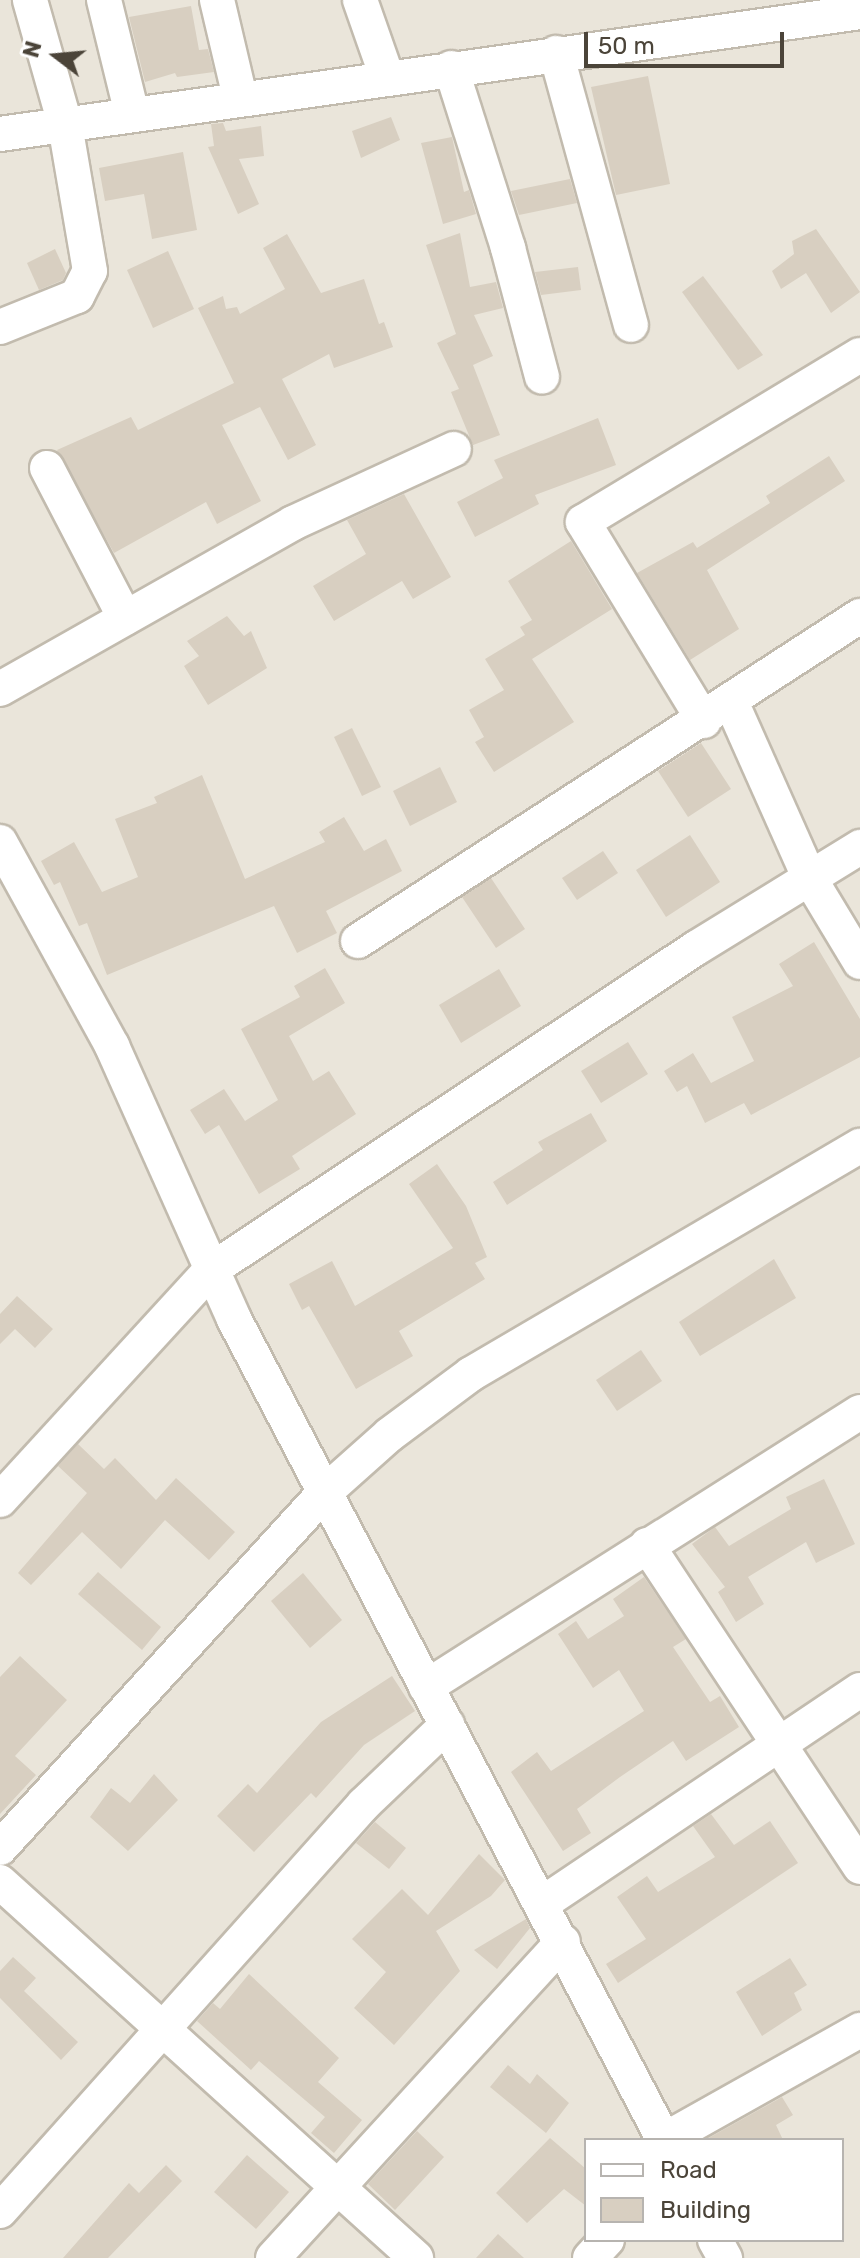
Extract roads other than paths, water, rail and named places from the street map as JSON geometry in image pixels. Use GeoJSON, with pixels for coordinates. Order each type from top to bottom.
{"type":"FeatureCollection","features":[{"type":"Feature","properties":{"kind":"street"},"geometry":{"type":"LineString","coordinates":[[0,327],[77,296],[87,284],[90,271],[65,124],[30,0]]}},
{"type":"Feature","properties":{"kind":"street"},"geometry":{"type":"LineString","coordinates":[[104,0],[132,114]]}},
{"type":"Feature","properties":{"kind":"street"},"geometry":{"type":"LineString","coordinates":[[217,0],[240,97]]}},
{"type":"Feature","properties":{"kind":"street"},"geometry":{"type":"LineString","coordinates":[[360,0],[387,77]]}},
{"type":"Feature","properties":{"kind":"street"},"geometry":{"type":"LineString","coordinates":[[0,134],[240,97],[860,12]]}},
{"type":"Feature","properties":{"kind":"street"},"geometry":{"type":"LineString","coordinates":[[556,53],[631,325]]}},
{"type":"Feature","properties":{"kind":"street"},"geometry":{"type":"LineString","coordinates":[[451,68],[542,377]]}},
{"type":"Feature","properties":{"kind":"street"},"geometry":{"type":"LineString","coordinates":[[860,355],[583,522],[718,712],[810,879],[860,962]]}},
{"type":"Feature","properties":{"kind":"street"},"geometry":{"type":"LineString","coordinates":[[0,689],[293,523],[454,449]]}},
{"type":"Feature","properties":{"kind":"street"},"geometry":{"type":"LineString","coordinates":[[47,468],[125,618]]}},
{"type":"Feature","properties":{"kind":"street"},"geometry":{"type":"LineString","coordinates":[[358,941],[718,712],[860,616]]}},
{"type":"Feature","properties":{"kind":"street"},"geometry":{"type":"LineString","coordinates":[[0,842],[112,1046],[211,1270],[324,1493],[543,1903],[663,2138]]}},
{"type":"Feature","properties":{"kind":"street"},"geometry":{"type":"LineString","coordinates":[[0,1500],[211,1270],[696,948],[860,847]]}},
{"type":"Feature","properties":{"kind":"street"},"geometry":{"type":"LineString","coordinates":[[0,1848],[324,1493],[471,1374],[860,1146]]}},
{"type":"Feature","properties":{"kind":"street"},"geometry":{"type":"LineString","coordinates":[[426,1687],[860,1412]]}},
{"type":"Feature","properties":{"kind":"street"},"geometry":{"type":"LineString","coordinates":[[647,1545],[781,1741],[860,1867]]}},
{"type":"Feature","properties":{"kind":"street"},"geometry":{"type":"LineString","coordinates":[[543,1903],[860,1690]]}},
{"type":"Feature","properties":{"kind":"street"},"geometry":{"type":"LineString","coordinates":[[0,2211],[166,2031],[364,1804],[447,1725]]}},
{"type":"Feature","properties":{"kind":"street"},"geometry":{"type":"LineString","coordinates":[[0,1882],[416,2258]]}},
{"type":"Feature","properties":{"kind":"street"},"geometry":{"type":"LineString","coordinates":[[273,2258],[563,1942]]}},
{"type":"Feature","properties":{"kind":"street"},"geometry":{"type":"LineString","coordinates":[[668,2138],[860,2030]]}},
{"type":"Feature","properties":{"kind":"street"},"geometry":{"type":"LineString","coordinates":[[590,2258],[605,2242]]}}]}
